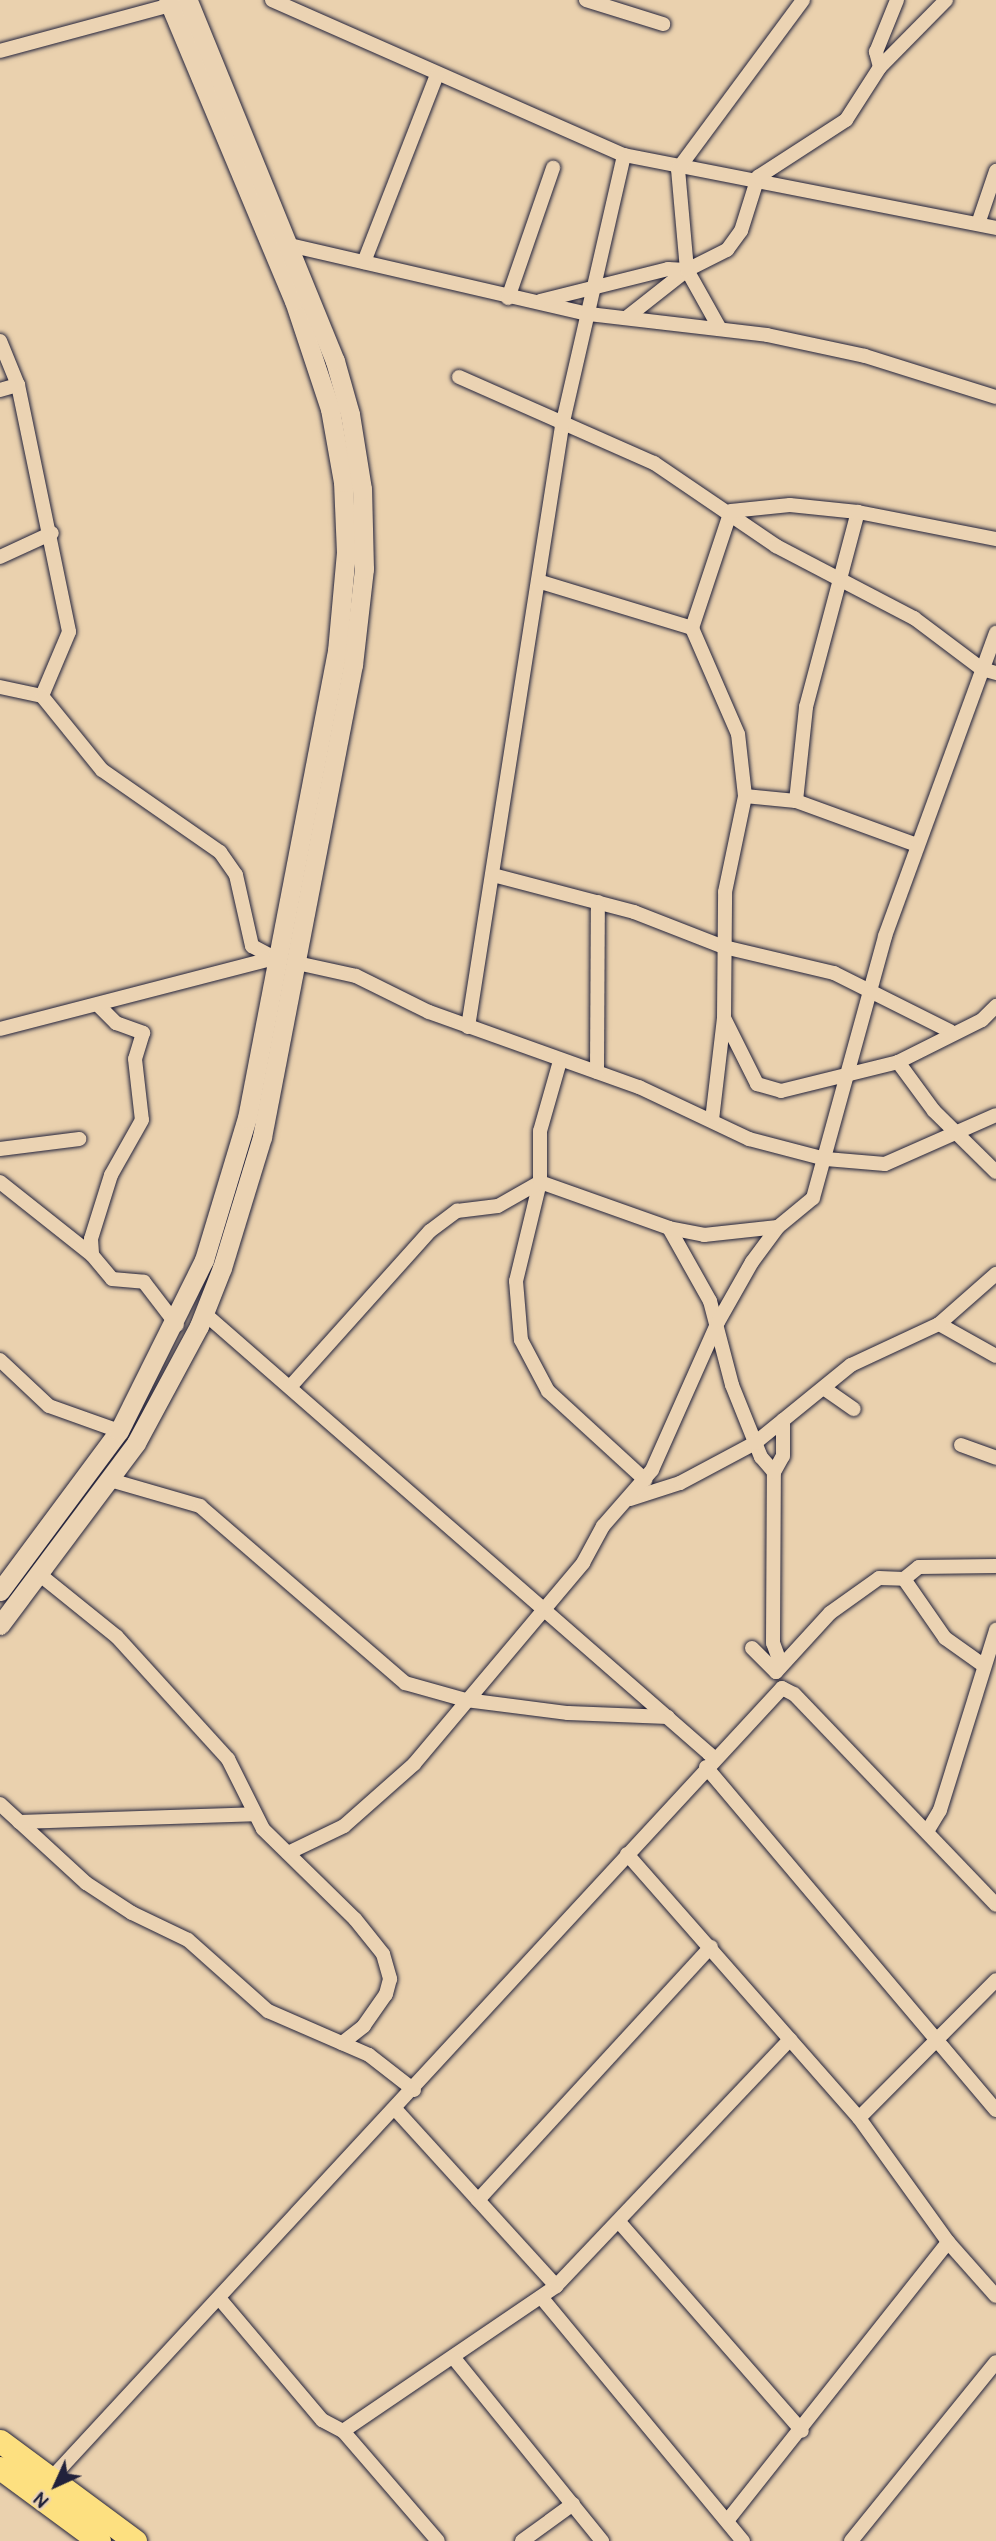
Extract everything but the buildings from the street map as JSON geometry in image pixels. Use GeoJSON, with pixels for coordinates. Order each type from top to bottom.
{"type":"FeatureCollection","features":[{"type":"Feature","properties":{"kind":"highway"},"geometry":{"type":"LineString","coordinates":[[0,2441],[99,2541]]}},
{"type":"Feature","properties":{"kind":"highway"},"geometry":{"type":"LineString","coordinates":[[0,2468],[44,2488],[135,2541]]}},
{"type":"Feature","properties":{"kind":"main road"},"geometry":{"type":"LineString","coordinates":[[0,1625],[110,1480],[166,1392],[204,1313],[262,1137],[353,665],[364,569],[362,489],[350,414],[289,245],[180,1]]}},
{"type":"Feature","properties":{"kind":"main road"},"geometry":{"type":"LineString","coordinates":[[0,1591],[119,1431],[177,1325],[204,1260],[247,1118],[275,958],[337,650],[346,553],[343,482],[330,409],[294,301],[180,1]]}},
{"type":"Feature","properties":{"kind":"street"},"geometry":{"type":"LineString","coordinates":[[272,0],[436,77],[624,155],[678,169],[758,177],[979,221],[996,228]]}},
{"type":"Feature","properties":{"kind":"street"},"geometry":{"type":"LineString","coordinates":[[586,0],[663,24]]}},
{"type":"Feature","properties":{"kind":"street"},"geometry":{"type":"LineString","coordinates":[[633,15],[640,0]]}},
{"type":"Feature","properties":{"kind":"street"},"geometry":{"type":"LineString","coordinates":[[720,329],[687,270],[678,169],[803,0]]}},
{"type":"Feature","properties":{"kind":"street"},"geometry":{"type":"LineString","coordinates":[[880,67],[876,52],[897,0]]}},
{"type":"Feature","properties":{"kind":"street"},"geometry":{"type":"LineString","coordinates":[[626,318],[687,270],[735,243],[758,177],[846,120],[880,67],[946,0]]}},
{"type":"Feature","properties":{"kind":"street"},"geometry":{"type":"LineString","coordinates":[[0,51],[180,1]]}},
{"type":"Feature","properties":{"kind":"street"},"geometry":{"type":"LineString","coordinates":[[364,262],[436,77]]}},
{"type":"Feature","properties":{"kind":"street"},"geometry":{"type":"LineString","coordinates":[[468,1027],[541,582],[562,426],[624,155]]}},
{"type":"Feature","properties":{"kind":"street"},"geometry":{"type":"LineString","coordinates":[[508,298],[553,168]]}},
{"type":"Feature","properties":{"kind":"street"},"geometry":{"type":"LineString","coordinates":[[979,221],[996,171]]}},
{"type":"Feature","properties":{"kind":"street"},"geometry":{"type":"LineString","coordinates":[[289,245],[508,298],[589,314],[720,329],[865,356],[996,397]]}},
{"type":"Feature","properties":{"kind":"street"},"geometry":{"type":"LineString","coordinates":[[535,302],[595,287],[687,270]]}},
{"type":"Feature","properties":{"kind":"street"},"geometry":{"type":"LineString","coordinates":[[0,341],[18,385],[52,533],[69,632],[42,696]]}},
{"type":"Feature","properties":{"kind":"street"},"geometry":{"type":"LineString","coordinates":[[459,377],[562,426],[654,463],[731,511],[776,546],[914,618],[989,671]]}},
{"type":"Feature","properties":{"kind":"street"},"geometry":{"type":"LineString","coordinates":[[0,390],[18,385]]}},
{"type":"Feature","properties":{"kind":"street"},"geometry":{"type":"LineString","coordinates":[[731,511],[790,505],[858,512],[996,539]]}},
{"type":"Feature","properties":{"kind":"street"},"geometry":{"type":"LineString","coordinates":[[712,1120],[724,1018],[725,892],[745,796],[738,734],[692,628],[731,511]]}},
{"type":"Feature","properties":{"kind":"street"},"geometry":{"type":"LineString","coordinates":[[796,801],[806,707],[858,512]]}},
{"type":"Feature","properties":{"kind":"street"},"geometry":{"type":"LineString","coordinates":[[0,557],[52,533]]}},
{"type":"Feature","properties":{"kind":"street"},"geometry":{"type":"LineString","coordinates":[[541,582],[692,628]]}},
{"type":"Feature","properties":{"kind":"street"},"geometry":{"type":"LineString","coordinates":[[288,1853],[344,1826],[414,1764],[588,1556],[603,1526],[645,1480],[718,1322],[778,1227],[813,1198],[827,1159],[844,1076],[917,845],[989,671],[996,633]]}},
{"type":"Feature","properties":{"kind":"street"},"geometry":{"type":"LineString","coordinates":[[0,687],[42,696],[102,770],[230,864],[252,946],[275,958]]}},
{"type":"Feature","properties":{"kind":"street"},"geometry":{"type":"LineString","coordinates":[[745,796],[796,801],[917,845]]}},
{"type":"Feature","properties":{"kind":"street"},"geometry":{"type":"LineString","coordinates":[[494,876],[598,902],[724,947],[834,973],[950,1031]]}},
{"type":"Feature","properties":{"kind":"street"},"geometry":{"type":"LineString","coordinates":[[597,1072],[598,902]]}},
{"type":"Feature","properties":{"kind":"street"},"geometry":{"type":"LineString","coordinates":[[0,1029],[100,1007],[275,958]]}},
{"type":"Feature","properties":{"kind":"street"},"geometry":{"type":"LineString","coordinates":[[297,963],[356,976],[468,1027],[597,1072],[712,1120],[749,1139],[827,1159],[885,1164],[957,1135],[996,1115]]}},
{"type":"Feature","properties":{"kind":"street"},"geometry":{"type":"LineString","coordinates":[[724,1018],[757,1084],[767,1090],[844,1076],[898,1062],[941,1042],[950,1031],[982,1020],[996,1006]]}},
{"type":"Feature","properties":{"kind":"street"},"geometry":{"type":"LineString","coordinates":[[92,1255],[91,1239],[111,1175],[142,1120],[135,1059],[143,1033],[116,1023],[100,1007]]}},
{"type":"Feature","properties":{"kind":"street"},"geometry":{"type":"LineString","coordinates":[[560,1061],[540,1131],[540,1182],[516,1281],[521,1340],[548,1391],[645,1480]]}},
{"type":"Feature","properties":{"kind":"street"},"geometry":{"type":"LineString","coordinates":[[898,1062],[957,1135],[996,1172]]}},
{"type":"Feature","properties":{"kind":"street"},"geometry":{"type":"LineString","coordinates":[[0,1149],[79,1139]]}},
{"type":"Feature","properties":{"kind":"street"},"geometry":{"type":"LineString","coordinates":[[0,1182],[92,1255],[113,1279],[144,1282],[177,1325]]}},
{"type":"Feature","properties":{"kind":"street"},"geometry":{"type":"LineString","coordinates":[[290,1387],[430,1231],[457,1211],[498,1206],[540,1182],[669,1228],[704,1235],[778,1227]]}},
{"type":"Feature","properties":{"kind":"street"},"geometry":{"type":"LineString","coordinates":[[669,1228],[695,1268],[718,1322],[732,1385],[755,1443],[774,1472]]}},
{"type":"Feature","properties":{"kind":"street"},"geometry":{"type":"LineString","coordinates":[[630,1499],[680,1483],[755,1443],[851,1365],[939,1324],[996,1274]]}},
{"type":"Feature","properties":{"kind":"street"},"geometry":{"type":"LineString","coordinates":[[204,1313],[668,1717],[710,1762],[996,2110]]}},
{"type":"Feature","properties":{"kind":"street"},"geometry":{"type":"LineString","coordinates":[[939,1324],[996,1356]]}},
{"type":"Feature","properties":{"kind":"street"},"geometry":{"type":"LineString","coordinates":[[0,1360],[49,1406],[119,1431]]}},
{"type":"Feature","properties":{"kind":"street"},"geometry":{"type":"LineString","coordinates":[[825,1388],[854,1409]]}},
{"type":"Feature","properties":{"kind":"street"},"geometry":{"type":"LineString","coordinates":[[780,1662],[773,1643],[774,1472],[783,1456],[783,1420]]}},
{"type":"Feature","properties":{"kind":"street"},"geometry":{"type":"LineString","coordinates":[[961,1445],[996,1458]]}},
{"type":"Feature","properties":{"kind":"street"},"geometry":{"type":"LineString","coordinates":[[110,1480],[200,1506],[394,1676],[466,1700],[568,1713],[668,1717]]}},
{"type":"Feature","properties":{"kind":"street"},"geometry":{"type":"LineString","coordinates":[[752,1648],[776,1672],[780,1662],[831,1613],[878,1578],[904,1579],[919,1567],[996,1566]]}},
{"type":"Feature","properties":{"kind":"street"},"geometry":{"type":"LineString","coordinates":[[39,1574],[117,1637],[228,1759],[254,1814],[288,1853],[355,1919],[389,1967],[390,1979],[377,2010],[342,2043]]}},
{"type":"Feature","properties":{"kind":"street"},"geometry":{"type":"LineString","coordinates":[[904,1579],[945,1638],[983,1665]]}},
{"type":"Feature","properties":{"kind":"street"},"geometry":{"type":"LineString","coordinates":[[928,1830],[940,1810],[996,1630]]}},
{"type":"Feature","properties":{"kind":"street"},"geometry":{"type":"LineString","coordinates":[[44,2488],[396,2110],[710,1762],[782,1688],[794,1694],[928,1830],[996,1905]]}},
{"type":"Feature","properties":{"kind":"street"},"geometry":{"type":"LineString","coordinates":[[0,1804],[113,1901],[188,1940],[276,2017],[386,2064],[414,2090]]}},
{"type":"Feature","properties":{"kind":"street"},"geometry":{"type":"LineString","coordinates":[[19,1822],[254,1814]]}},
{"type":"Feature","properties":{"kind":"street"},"geometry":{"type":"LineString","coordinates":[[627,1854],[859,2118],[948,2242],[996,2296]]}},
{"type":"Feature","properties":{"kind":"street"},"geometry":{"type":"LineString","coordinates":[[478,2200],[711,1947]]}},
{"type":"Feature","properties":{"kind":"street"},"geometry":{"type":"LineString","coordinates":[[859,2118],[996,1980]]}},
{"type":"Feature","properties":{"kind":"street"},"geometry":{"type":"LineString","coordinates":[[343,2431],[556,2286],[620,2223],[790,2039]]}},
{"type":"Feature","properties":{"kind":"street"},"geometry":{"type":"LineString","coordinates":[[396,2110],[556,2286]]}},
{"type":"Feature","properties":{"kind":"street"},"geometry":{"type":"LineString","coordinates":[[620,2223],[802,2431]]}},
{"type":"Feature","properties":{"kind":"street"},"geometry":{"type":"LineString","coordinates":[[727,2521],[802,2431],[948,2242]]}},
{"type":"Feature","properties":{"kind":"street"},"geometry":{"type":"LineString","coordinates":[[541,2297],[743,2541]]}},
{"type":"Feature","properties":{"kind":"street"},"geometry":{"type":"LineString","coordinates":[[219,2298],[322,2420],[343,2431],[438,2541]]}},
{"type":"Feature","properties":{"kind":"street"},"geometry":{"type":"LineString","coordinates":[[453,2357],[601,2541]]}},
{"type":"Feature","properties":{"kind":"street"},"geometry":{"type":"LineString","coordinates":[[851,2541],[996,2362]]}},
{"type":"Feature","properties":{"kind":"street"},"geometry":{"type":"LineString","coordinates":[[522,2541],[573,2504]]}}]}
